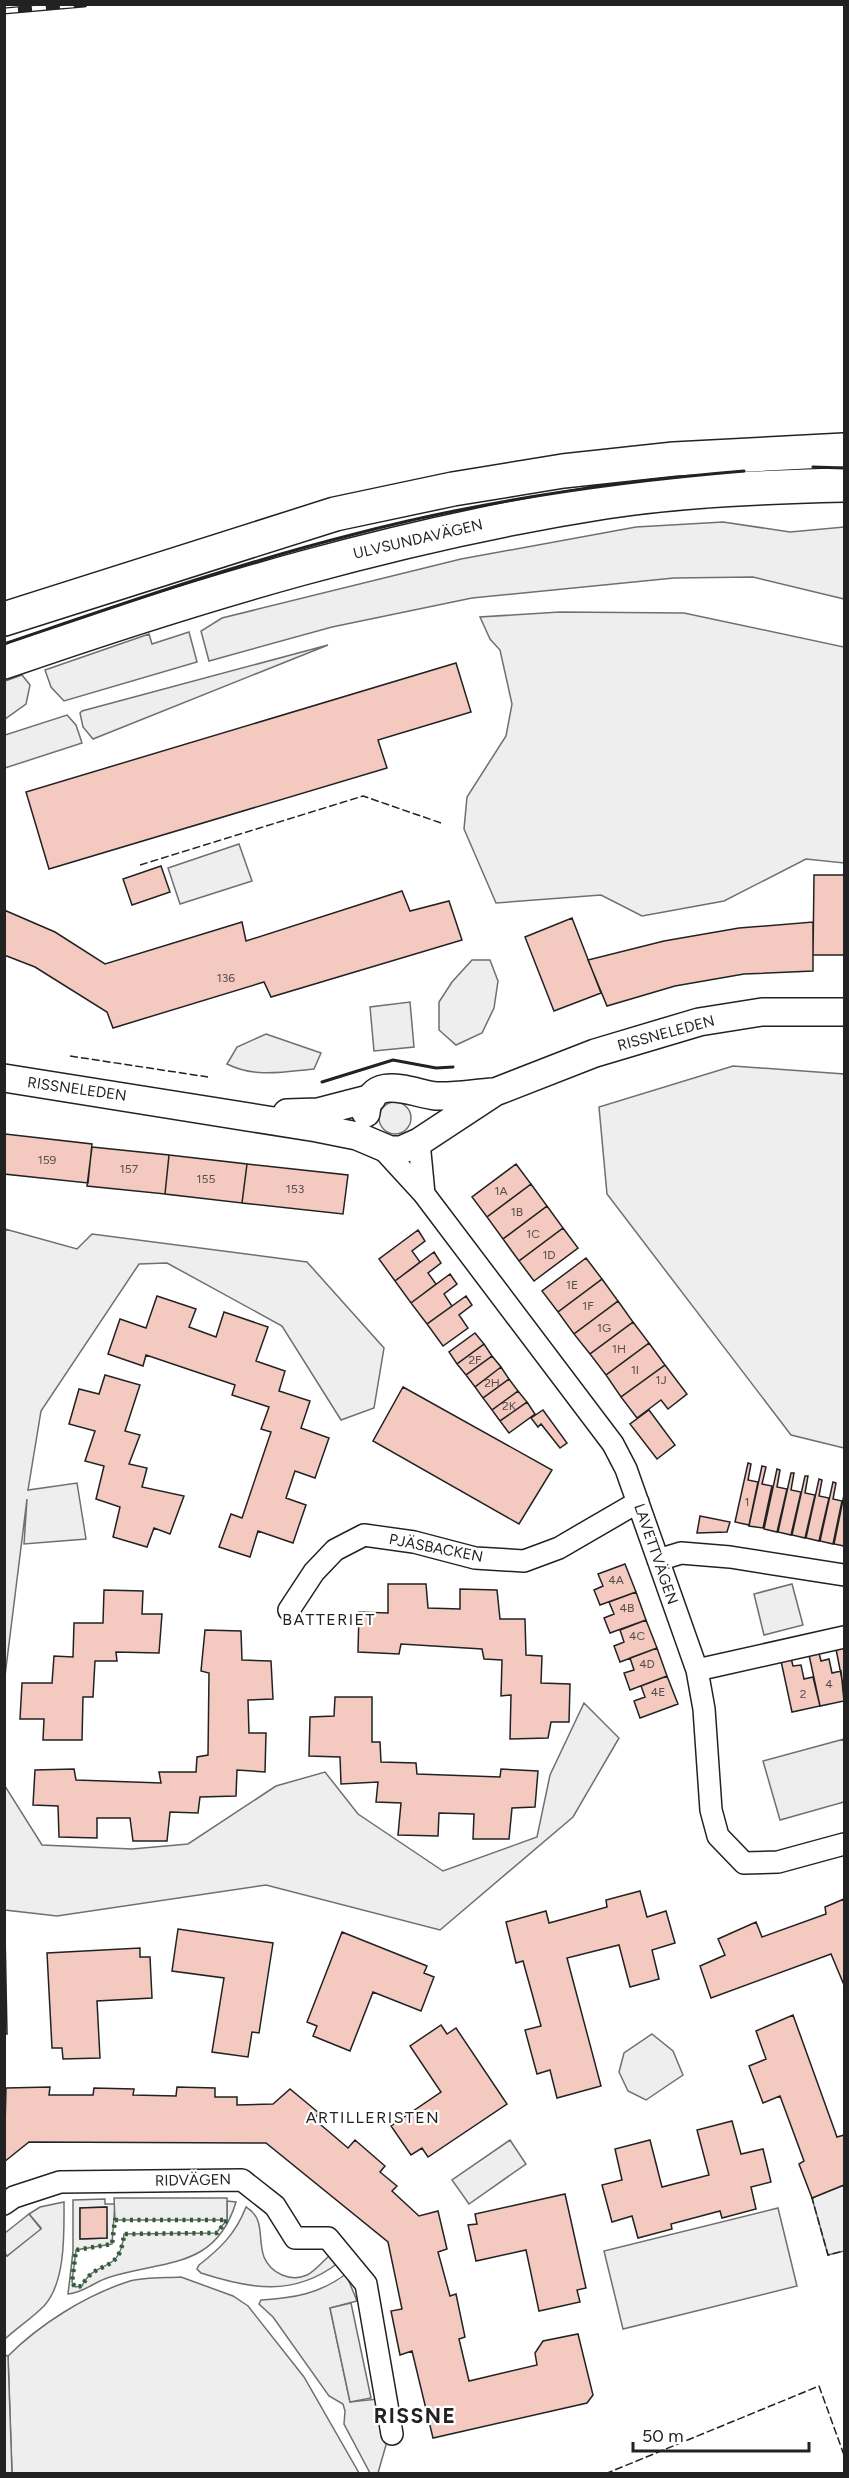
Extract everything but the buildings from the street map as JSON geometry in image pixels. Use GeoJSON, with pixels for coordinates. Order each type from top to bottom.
{"type":"FeatureCollection","features":[{"type":"Feature","properties":{"kind":"main road"},"geometry":{"type":"LineString","coordinates":[[4,619],[335,514],[442,492],[563,471],[674,459],[844,450]]}},
{"type":"Feature","properties":{"kind":"main road","name":"ULVSUNDAVÄGEN"},"geometry":{"type":"LineString","coordinates":[[4,662],[350,554],[465,527],[607,502],[742,488],[844,485]]}},
{"type":"Feature","properties":{"kind":"street","name":"RISSNELEDEN"},"geometry":{"type":"LineString","coordinates":[[4,1078],[148,1100],[201,1112],[316,1128],[401,1150],[422,1140],[495,1092],[595,1053],[699,1022],[762,1012],[844,1012]]}},
{"type":"Feature","properties":{"kind":"street","name":"RISSNELEDEN"},"geometry":{"type":"LineString","coordinates":[[148,1100],[203,1102],[297,1114],[318,1112],[372,1098],[387,1088],[411,1090],[435,1096],[495,1092]]}},
{"type":"Feature","properties":{"kind":"street"},"geometry":{"type":"LineString","coordinates":[[411,1090],[424,1102],[428,1113],[429,1124],[422,1140],[424,1194]]}},
{"type":"Feature","properties":{"kind":"street"},"geometry":{"type":"LineString","coordinates":[[372,1098],[366,1108],[365,1122],[377,1144]]}},
{"type":"Feature","properties":{"kind":"street","name":"LAVETTVÄGEN"},"geometry":{"type":"LineString","coordinates":[[377,1144],[424,1194],[613,1444],[626,1469],[697,1670],[704,1709],[711,1810],[718,1836],[744,1863],[778,1862],[844,1844]]}},
{"type":"Feature","properties":{"kind":"street","name":"PJÄSBACKEN"},"geometry":{"type":"LineString","coordinates":[[289,1610],[314,1572],[335,1550],[364,1535],[414,1542],[475,1558],[524,1561],[559,1548],[638,1502]]}},
{"type":"Feature","properties":{"kind":"street"},"geometry":{"type":"LineString","coordinates":[[658,1560],[681,1553],[730,1557],[844,1575]]}},
{"type":"Feature","properties":{"kind":"street"},"geometry":{"type":"LineString","coordinates":[[697,1670],[844,1637]]}},
{"type":"Feature","properties":{"kind":"street","name":"RIDVÄGEN"},"geometry":{"type":"LineString","coordinates":[[4,2204],[14,2197],[60,2182],[242,2180],[275,2206],[295,2238],[328,2238],[366,2284],[392,2434]]}},
{"type":"Feature","properties":{"kind":"shaded area"},"geometry":{"type":"Polygon","coordinates":[[[723,522],[790,532],[844,527],[844,599],[753,577],[674,578],[472,598],[332,627],[209,661],[201,631],[222,618],[461,559],[636,527],[723,522]]]}},
{"type":"Feature","properties":{"kind":"shaded area"},"geometry":{"type":"Polygon","coordinates":[[[560,612],[684,613],[844,647],[844,863],[806,859],[724,901],[642,916],[601,895],[496,903],[464,829],[467,797],[506,736],[512,704],[500,650],[490,639],[480,617],[560,612]]]}},
{"type":"Feature","properties":{"kind":"shaded area"},"geometry":{"type":"Polygon","coordinates":[[[189,632],[197,662],[64,701],[51,687],[45,670],[149,634],[152,644],[189,632]]]}},
{"type":"Feature","properties":{"kind":"shaded area"},"geometry":{"type":"Polygon","coordinates":[[[328,645],[93,739],[83,727],[80,713],[82,711],[328,645]]]}},
{"type":"Feature","properties":{"kind":"shaded area"},"geometry":{"type":"Polygon","coordinates":[[[22,675],[30,685],[26,704],[5,719],[5,681],[22,675]]]}},
{"type":"Feature","properties":{"kind":"shaded area"},"geometry":{"type":"Polygon","coordinates":[[[67,715],[76,725],[82,743],[5,768],[5,735],[67,715]]]}},
{"type":"Feature","properties":{"kind":"shaded area"},"geometry":{"type":"Polygon","coordinates":[[[239,844],[252,881],[180,904],[168,868],[239,844]]]}},
{"type":"Feature","properties":{"kind":"shaded area"},"geometry":{"type":"Polygon","coordinates":[[[472,960],[490,960],[498,981],[494,1008],[482,1033],[456,1045],[439,1030],[439,1002],[452,982],[472,960]]]}},
{"type":"Feature","properties":{"kind":"shaded area"},"geometry":{"type":"Polygon","coordinates":[[[410,1002],[414,1047],[374,1051],[370,1007],[410,1002]]]}},
{"type":"Feature","properties":{"kind":"shaded area"},"geometry":{"type":"Polygon","coordinates":[[[266,1034],[321,1053],[314,1069],[259,1073],[227,1064],[237,1047],[266,1034]]]}},
{"type":"Feature","properties":{"kind":"shaded area"},"geometry":{"type":"Polygon","coordinates":[[[733,1066],[844,1074],[844,1448],[791,1435],[607,1194],[599,1107],[733,1066]]]}},
{"type":"Feature","properties":{"kind":"shaded area"},"geometry":{"type":"Polygon","coordinates":[[[395,1102],[406,1107],[411,1118],[406,1129],[395,1134],[384,1129],[379,1118],[384,1107],[395,1102]]]}},
{"type":"Feature","properties":{"kind":"shaded area"},"geometry":{"type":"Polygon","coordinates":[[[5,1229],[77,1249],[92,1234],[307,1262],[384,1348],[374,1408],[341,1420],[282,1326],[167,1263],[139,1264],[41,1411],[28,1490],[77,1483],[86,1539],[24,1544],[27,1499],[5,1676],[5,1229]]]}},
{"type":"Feature","properties":{"kind":"shaded area"},"geometry":{"type":"Polygon","coordinates":[[[792,1584],[803,1625],[764,1635],[754,1594],[792,1584]]]}},
{"type":"Feature","properties":{"kind":"shaded area"},"geometry":{"type":"Polygon","coordinates":[[[584,1703],[619,1738],[573,1817],[440,1930],[266,1885],[57,1916],[5,1910],[5,1786],[42,1845],[132,1849],[188,1844],[276,1786],[325,1772],[358,1814],[443,1871],[537,1837],[550,1775],[584,1703]]]}},
{"type":"Feature","properties":{"kind":"shaded area"},"geometry":{"type":"Polygon","coordinates":[[[844,1739],[844,1802],[780,1820],[763,1761],[844,1739]]]}},
{"type":"Feature","properties":{"kind":"shaded area"},"geometry":{"type":"Polygon","coordinates":[[[652,2034],[673,2051],[683,2075],[646,2100],[628,2091],[619,2072],[624,2053],[652,2034]]]}},
{"type":"Feature","properties":{"kind":"shaded area"},"geometry":{"type":"Polygon","coordinates":[[[510,2140],[526,2164],[469,2204],[452,2180],[510,2140]]]}},
{"type":"Feature","properties":{"kind":"shaded area"},"geometry":{"type":"Polygon","coordinates":[[[844,2185],[844,2251],[828,2255],[812,2198],[844,2185]]]}},
{"type":"Feature","properties":{"kind":"shaded area"},"geometry":{"type":"Polygon","coordinates":[[[114,2198],[227,2198],[227,2220],[115,2220],[114,2198]]]}},
{"type":"Feature","properties":{"kind":"shaded area"},"geometry":{"type":"Polygon","coordinates":[[[105,2199],[105,2204],[115,2204],[112,2244],[76,2250],[72,2282],[75,2287],[82,2286],[93,2272],[112,2262],[118,2256],[124,2234],[216,2233],[227,2220],[227,2201],[236,2202],[227,2224],[216,2240],[202,2251],[169,2263],[110,2277],[68,2294],[73,2251],[73,2200],[105,2199]],[[106,2207],[80,2208],[80,2239],[107,2238],[106,2207]]]}},
{"type":"Feature","properties":{"kind":"shaded area"},"geometry":{"type":"Polygon","coordinates":[[[64,2202],[62,2256],[51,2296],[35,2315],[5,2339],[4,2253],[7,2256],[41,2228],[29,2214],[40,2207],[64,2202]]]}},
{"type":"Feature","properties":{"kind":"shaded area"},"geometry":{"type":"Polygon","coordinates":[[[246,2207],[259,2223],[264,2257],[276,2272],[295,2278],[307,2275],[329,2256],[338,2263],[305,2281],[271,2287],[237,2283],[201,2273],[197,2269],[199,2265],[227,2239],[238,2225],[246,2207]]]}},
{"type":"Feature","properties":{"kind":"shaded area"},"geometry":{"type":"Polygon","coordinates":[[[778,2208],[797,2286],[623,2329],[604,2251],[778,2208]]]}},
{"type":"Feature","properties":{"kind":"shaded area"},"geometry":{"type":"Polygon","coordinates":[[[29,2214],[41,2229],[7,2256],[5,2233],[29,2214]]]}},
{"type":"Feature","properties":{"kind":"shaded area"},"geometry":{"type":"Polygon","coordinates":[[[346,2274],[357,2301],[330,2308],[350,2402],[378,2399],[386,2445],[378,2473],[370,2473],[344,2424],[343,2404],[329,2396],[273,2317],[259,2304],[261,2300],[295,2296],[316,2290],[346,2274]]]}},
{"type":"Feature","properties":{"kind":"shaded area"},"geometry":{"type":"Polygon","coordinates":[[[181,2277],[233,2296],[248,2306],[304,2377],[359,2473],[12,2473],[8,2356],[49,2322],[97,2294],[130,2281],[181,2277]]]}},
{"type":"Feature","properties":{"kind":"shaded area"},"geometry":{"type":"Polygon","coordinates":[[[351,2303],[371,2398],[350,2402],[330,2308],[351,2303]]]}},
{"type":"Feature","properties":{"kind":"shaded area"},"geometry":{"type":"Polygon","coordinates":[[[5,2355],[8,2356],[12,2473],[5,2473],[5,2355]]]}},
{"type":"Feature","properties":{"kind":"railway"},"geometry":{"type":"LineString","coordinates":[[4,11],[84,4]]}},
{"type":"Feature","properties":{"kind":"hedge"},"geometry":{"type":"LineString","coordinates":[[115,2220],[227,2220],[217,2233],[124,2234],[122,2247],[113,2262],[94,2272],[82,2286],[75,2287],[72,2282],[76,2250],[112,2244],[115,2220]]}},
{"type":"Feature","properties":{"kind":"fence"},"geometry":{"type":"LineString","coordinates":[[140,865],[363,796],[441,823]]}},
{"type":"Feature","properties":{"kind":"fence"},"geometry":{"type":"LineString","coordinates":[[70,1056],[208,1077]]}},
{"type":"Feature","properties":{"kind":"fence"},"geometry":{"type":"LineString","coordinates":[[814,2198],[812,2198],[828,2255],[844,2251]]}},
{"type":"Feature","properties":{"kind":"fence"},"geometry":{"type":"LineString","coordinates":[[605,2474],[819,2386],[844,2455]]}},
{"type":"Feature","properties":{"kind":"wall"},"geometry":{"type":"LineString","coordinates":[[813,467],[844,468]]}},
{"type":"Feature","properties":{"kind":"wall"},"geometry":{"type":"LineString","coordinates":[[4,644],[220,572],[399,523],[546,494],[744,471]]}},
{"type":"Feature","properties":{"kind":"wall"},"geometry":{"type":"LineString","coordinates":[[322,1082],[393,1060],[436,1068],[453,1067]]}},
{"type":"Feature","properties":{"kind":"district","name":"BATTERIET"},"geometry":{"type":"Point","coordinates":[329,1619]}},
{"type":"Feature","properties":{"kind":"district","name":"ARTILLERISTEN"},"geometry":{"type":"Point","coordinates":[373,2117]}},
{"type":"Feature","properties":{"kind":"district","name":"RISSNE"},"geometry":{"type":"Point","coordinates":[415,2415]}}]}
